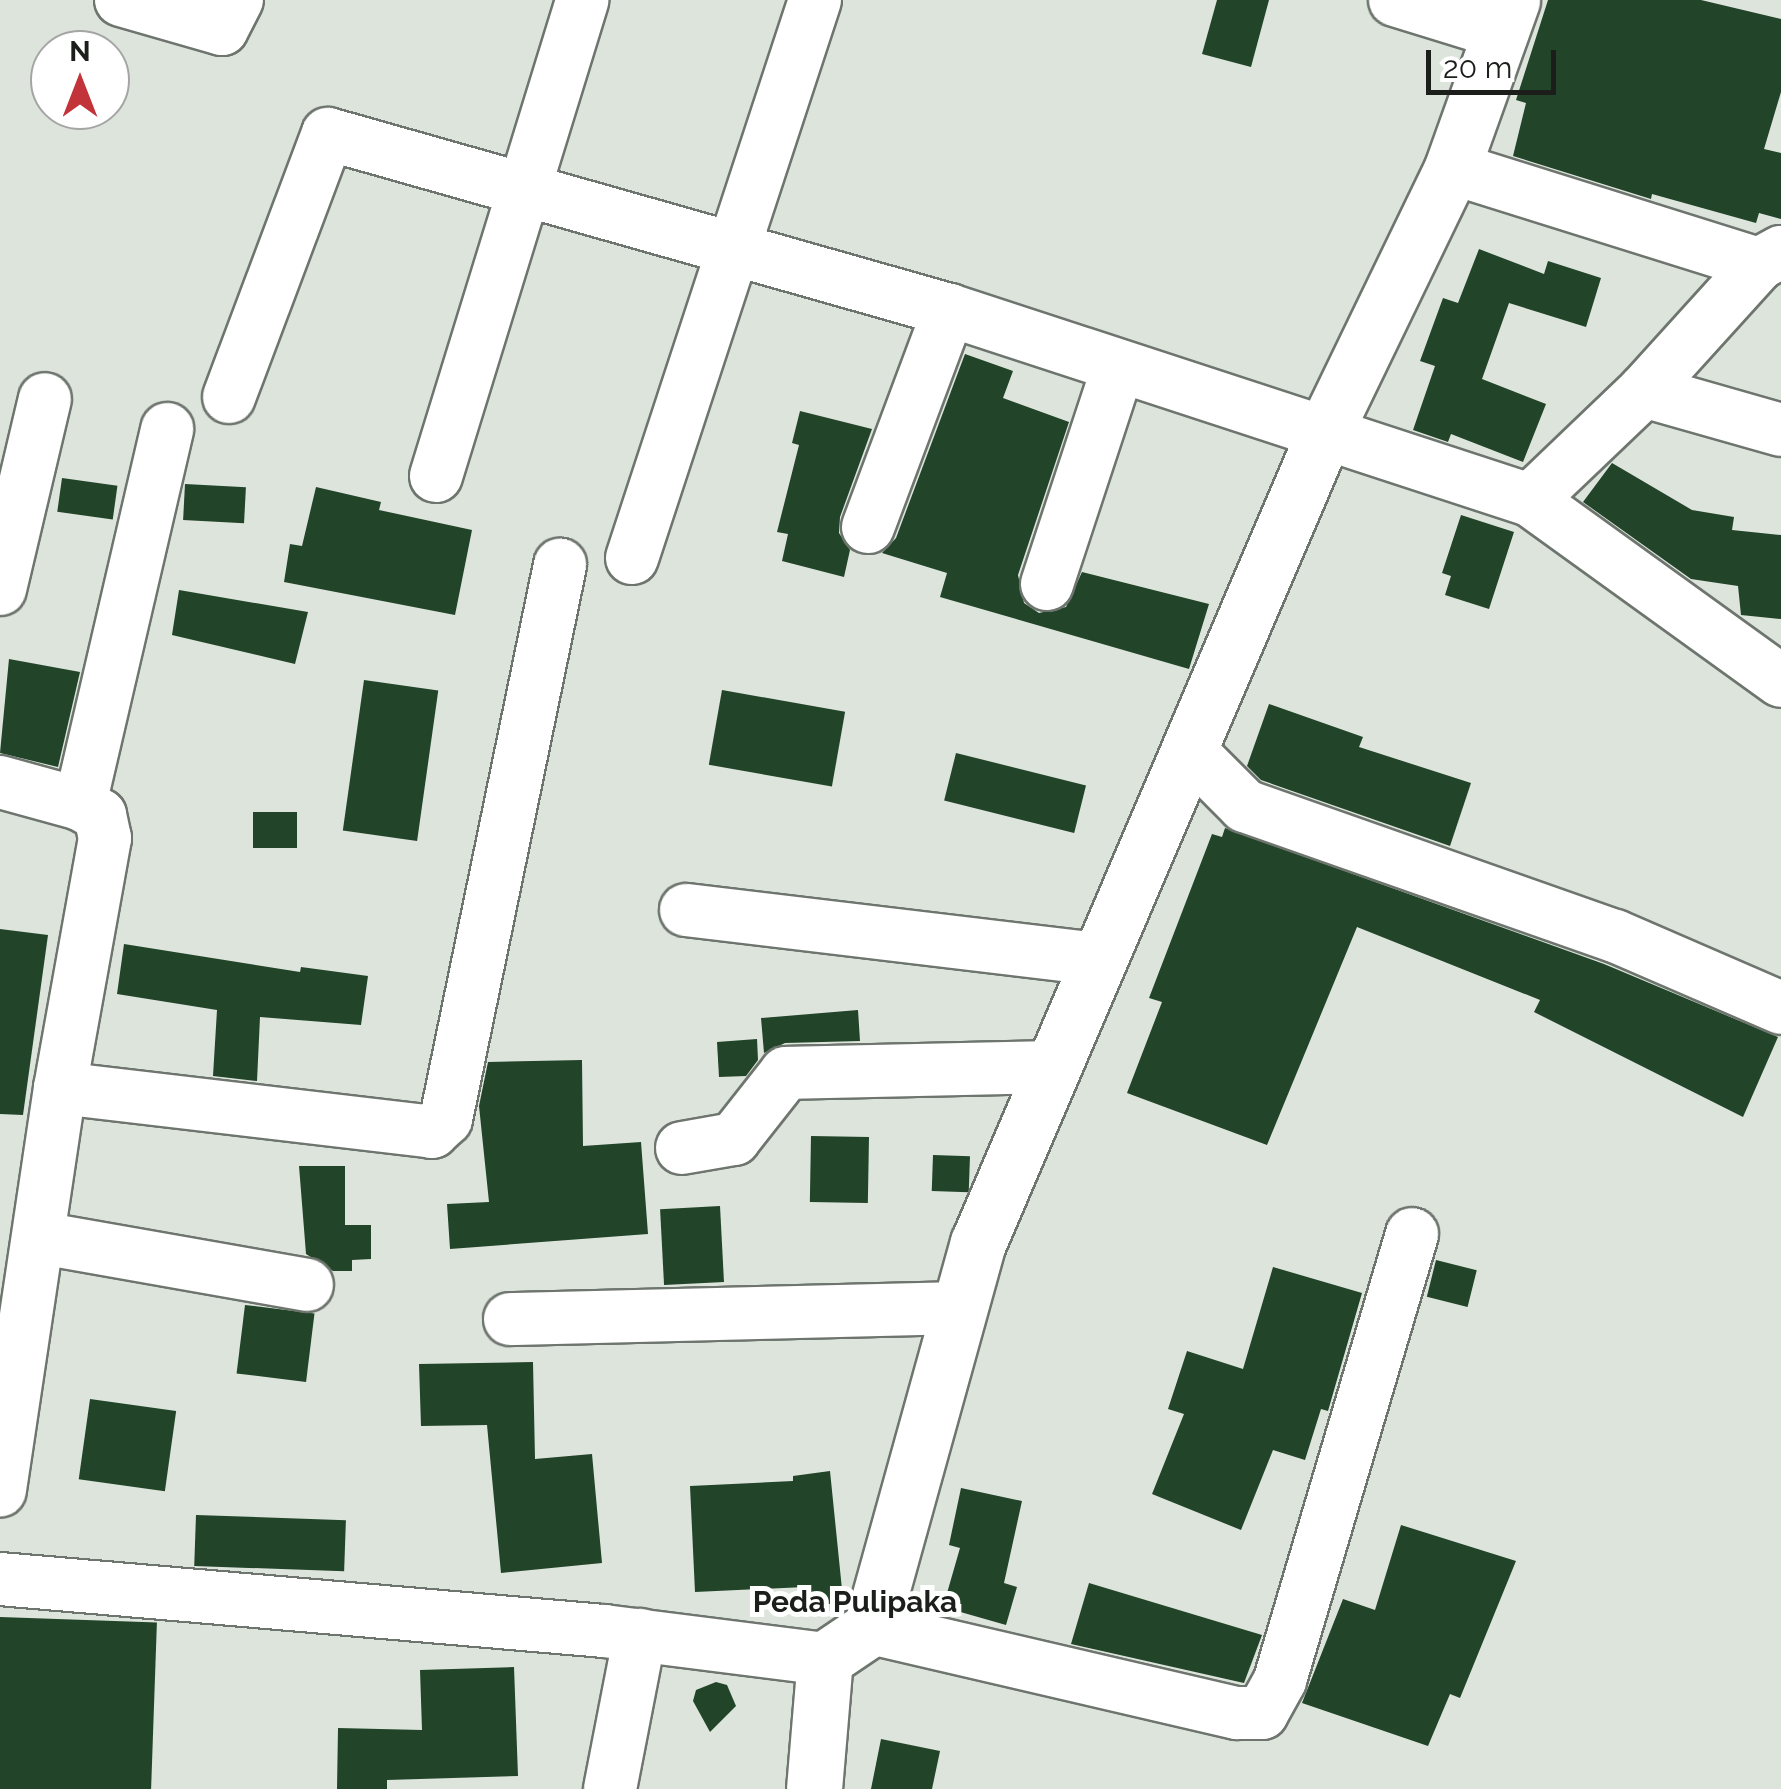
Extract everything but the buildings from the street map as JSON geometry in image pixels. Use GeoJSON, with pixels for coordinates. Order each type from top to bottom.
{"type":"FeatureCollection","features":[{"type":"Feature","properties":{"kind":"main road"},"geometry":{"type":"LineString","coordinates":[[814,1789],[825,1659],[871,1628],[955,1308],[1050,1067],[1326,430],[1452,168],[1507,16]]}},
{"type":"Feature","properties":{"kind":"street"},"geometry":{"type":"LineString","coordinates":[[121,0],[222,28],[237,0]]}},
{"type":"Feature","properties":{"kind":"street"},"geometry":{"type":"LineString","coordinates":[[436,476],[582,0]]}},
{"type":"Feature","properties":{"kind":"street"},"geometry":{"type":"LineString","coordinates":[[632,558],[814,0]]}},
{"type":"Feature","properties":{"kind":"street"},"geometry":{"type":"LineString","coordinates":[[1395,0],[1507,16]]}},
{"type":"Feature","properties":{"kind":"street"},"geometry":{"type":"LineString","coordinates":[[228,397],[328,134],[948,310],[1118,368],[1326,430],[1530,500],[1781,681]]}},
{"type":"Feature","properties":{"kind":"street"},"geometry":{"type":"LineString","coordinates":[[1452,168],[1770,258],[1644,390],[1530,500]]}},
{"type":"Feature","properties":{"kind":"street"},"geometry":{"type":"LineString","coordinates":[[868,527],[948,310]]}},
{"type":"Feature","properties":{"kind":"street"},"geometry":{"type":"LineString","coordinates":[[1047,584],[1118,368]]}},
{"type":"Feature","properties":{"kind":"street"},"geometry":{"type":"LineString","coordinates":[[1644,390],[1781,430]]}},
{"type":"Feature","properties":{"kind":"street"},"geometry":{"type":"LineString","coordinates":[[0,590],[45,399]]}},
{"type":"Feature","properties":{"kind":"street"},"geometry":{"type":"LineString","coordinates":[[80,804],[167,430]]}},
{"type":"Feature","properties":{"kind":"street"},"geometry":{"type":"LineString","coordinates":[[60,1088],[432,1132],[446,1119],[560,565]]}},
{"type":"Feature","properties":{"kind":"street"},"geometry":{"type":"LineString","coordinates":[[1189,750],[1245,806],[1615,936],[1781,1008]]}},
{"type":"Feature","properties":{"kind":"street"},"geometry":{"type":"LineString","coordinates":[[0,782],[80,804],[100,815],[106,838],[60,1088],[42,1238],[0,1491]]}},
{"type":"Feature","properties":{"kind":"street"},"geometry":{"type":"LineString","coordinates":[[686,910],[1097,958]]}},
{"type":"Feature","properties":{"kind":"street"},"geometry":{"type":"LineString","coordinates":[[682,1148],[734,1139],[786,1072],[1050,1067]]}},
{"type":"Feature","properties":{"kind":"street"},"geometry":{"type":"LineString","coordinates":[[871,1628],[1236,1714],[1262,1714],[1280,1680],[1412,1234]]}},
{"type":"Feature","properties":{"kind":"street"},"geometry":{"type":"LineString","coordinates":[[42,1238],[307,1285]]}},
{"type":"Feature","properties":{"kind":"street"},"geometry":{"type":"LineString","coordinates":[[510,1319],[955,1308]]}},
{"type":"Feature","properties":{"kind":"street"},"geometry":{"type":"LineString","coordinates":[[0,1579],[640,1635],[825,1659]]}},
{"type":"Feature","properties":{"kind":"street"},"geometry":{"type":"LineString","coordinates":[[610,1789],[640,1635]]}},
{"type":"Feature","properties":{"kind":"district","name":"Peda Pulipaka"},"geometry":{"type":"Point","coordinates":[855,1602]}}]}
